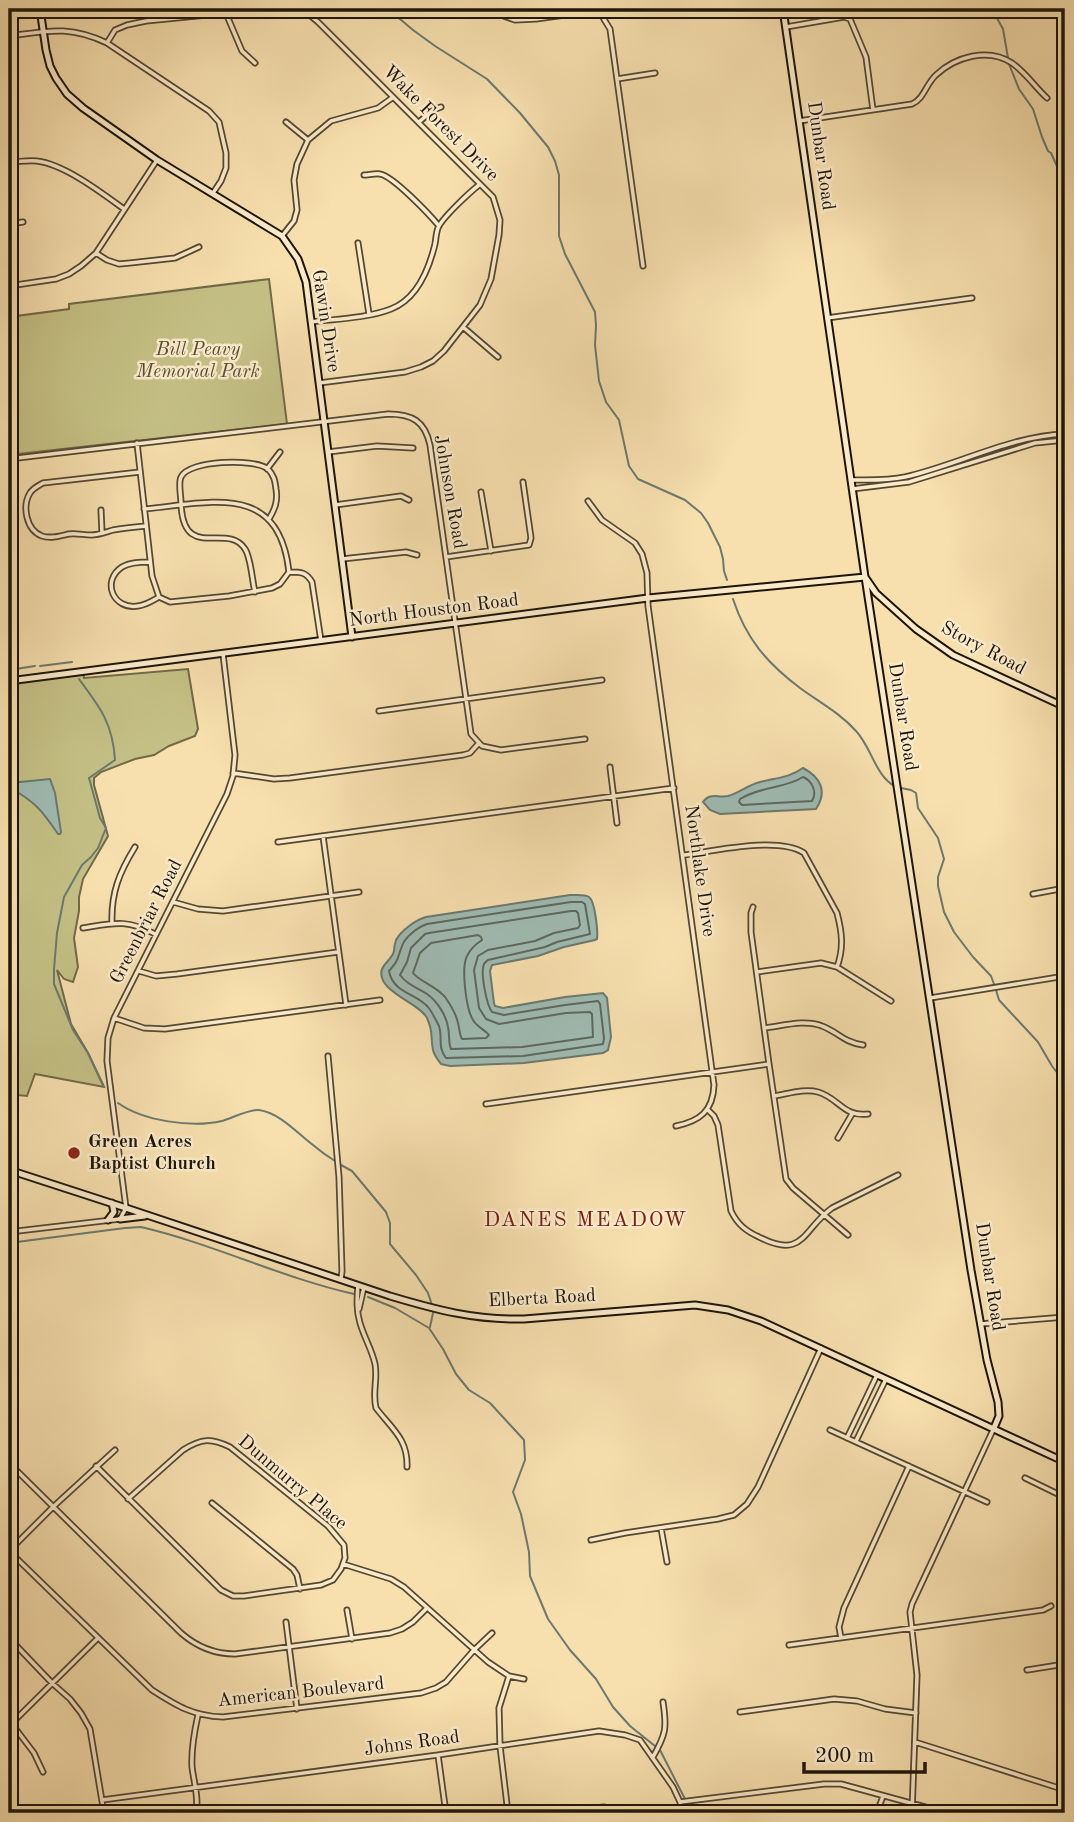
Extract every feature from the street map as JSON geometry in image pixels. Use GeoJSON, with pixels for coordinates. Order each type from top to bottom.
{"type":"FeatureCollection","features":[{"type":"Feature","properties":{"kind":"street","name":"Gawin Drive"},"geometry":{"type":"LineString","coordinates":[[40,9],[50,66],[67,94],[157,160],[282,236],[298,259],[306,282],[352,637]]}},
{"type":"Feature","properties":{"kind":"street"},"geometry":{"type":"LineString","coordinates":[[107,43],[115,30],[127,25],[238,9]]}},
{"type":"Feature","properties":{"kind":"street","name":"Wake Forest Drive"},"geometry":{"type":"LineString","coordinates":[[298,9],[318,22],[493,197],[500,220],[492,279],[480,305],[433,361],[421,368],[405,372],[319,383]]}},
{"type":"Feature","properties":{"kind":"street"},"geometry":{"type":"LineString","coordinates":[[484,9],[515,20],[594,11],[602,16],[610,29],[643,266]]}},
{"type":"Feature","properties":{"kind":"street"},"geometry":{"type":"LineString","coordinates":[[545,9],[546,16]]}},
{"type":"Feature","properties":{"kind":"street","name":"Dunbar Road"},"geometry":{"type":"LineString","coordinates":[[783,9],[865,577],[980,1324],[998,1402],[999,1416],[994,1428]]}},
{"type":"Feature","properties":{"kind":"street"},"geometry":{"type":"LineString","coordinates":[[786,27],[844,17],[869,9]]}},
{"type":"Feature","properties":{"kind":"street"},"geometry":{"type":"LineString","coordinates":[[225,10],[242,51],[255,63]]}},
{"type":"Feature","properties":{"kind":"street"},"geometry":{"type":"LineString","coordinates":[[844,17],[850,19],[866,57],[873,110]]}},
{"type":"Feature","properties":{"kind":"street"},"geometry":{"type":"LineString","coordinates":[[9,36],[66,30],[96,38],[209,111],[219,122],[226,153],[226,168],[214,193]]}},
{"type":"Feature","properties":{"kind":"street"},"geometry":{"type":"LineString","coordinates":[[799,121],[916,103],[933,77],[946,66],[977,55],[1011,62],[1048,98]]}},
{"type":"Feature","properties":{"kind":"street"},"geometry":{"type":"LineString","coordinates":[[617,79],[655,73]]}},
{"type":"Feature","properties":{"kind":"street"},"geometry":{"type":"LineString","coordinates":[[282,236],[295,221],[297,211],[294,180],[307,140],[331,121],[378,108],[393,98]]}},
{"type":"Feature","properties":{"kind":"street"},"geometry":{"type":"LineString","coordinates":[[419,122],[441,107]]}},
{"type":"Feature","properties":{"kind":"street"},"geometry":{"type":"LineString","coordinates":[[286,122],[307,140]]}},
{"type":"Feature","properties":{"kind":"street"},"geometry":{"type":"LineString","coordinates":[[9,286],[56,279],[69,274],[96,253],[157,160]]}},
{"type":"Feature","properties":{"kind":"street"},"geometry":{"type":"LineString","coordinates":[[9,162],[35,161],[51,164],[124,209]]}},
{"type":"Feature","properties":{"kind":"street"},"geometry":{"type":"LineString","coordinates":[[364,175],[380,173],[388,177],[439,226]]}},
{"type":"Feature","properties":{"kind":"street"},"geometry":{"type":"LineString","coordinates":[[311,323],[393,309],[406,300],[425,276],[439,226],[480,184]]}},
{"type":"Feature","properties":{"kind":"street"},"geometry":{"type":"LineString","coordinates":[[9,224],[23,222]]}},
{"type":"Feature","properties":{"kind":"street"},"geometry":{"type":"LineString","coordinates":[[358,243],[369,314]]}},
{"type":"Feature","properties":{"kind":"street"},"geometry":{"type":"LineString","coordinates":[[96,253],[120,264],[175,258],[199,247]]}},
{"type":"Feature","properties":{"kind":"street"},"geometry":{"type":"LineString","coordinates":[[827,318],[972,298]]}},
{"type":"Feature","properties":{"kind":"street"},"geometry":{"type":"LineString","coordinates":[[463,327],[498,357]]}},
{"type":"Feature","properties":{"kind":"street","name":"Johnson Road"},"geometry":{"type":"LineString","coordinates":[[9,459],[388,414],[403,414],[417,421],[427,431],[469,727],[479,743]]}},
{"type":"Feature","properties":{"kind":"street"},"geometry":{"type":"LineString","coordinates":[[851,480],[884,480],[907,476],[1034,438],[1065,434]]}},
{"type":"Feature","properties":{"kind":"street"},"geometry":{"type":"LineString","coordinates":[[852,489],[909,482],[1035,443],[1065,440]]}},
{"type":"Feature","properties":{"kind":"street"},"geometry":{"type":"LineString","coordinates":[[136,443],[152,576],[159,597],[170,602],[255,592],[280,584],[289,572],[282,540],[269,519],[252,507],[214,502],[144,509]]}},
{"type":"Feature","properties":{"kind":"street"},"geometry":{"type":"LineString","coordinates":[[328,452],[377,446],[413,448]]}},
{"type":"Feature","properties":{"kind":"street"},"geometry":{"type":"LineString","coordinates":[[267,469],[280,452]]}},
{"type":"Feature","properties":{"kind":"street"},"geometry":{"type":"LineString","coordinates":[[255,592],[245,549],[226,538],[201,539],[185,527],[181,515],[180,478],[183,473],[197,467],[239,462],[257,464],[267,469],[275,478],[277,499],[275,510],[269,519]]}},
{"type":"Feature","properties":{"kind":"street"},"geometry":{"type":"LineString","coordinates":[[140,472],[51,482],[36,487],[26,503],[28,523],[40,536],[54,537],[69,534],[93,535],[146,526]]}},
{"type":"Feature","properties":{"kind":"street"},"geometry":{"type":"LineString","coordinates":[[446,557],[529,545],[531,538],[523,482]]}},
{"type":"Feature","properties":{"kind":"street"},"geometry":{"type":"LineString","coordinates":[[481,492],[491,551]]}},
{"type":"Feature","properties":{"kind":"street"},"geometry":{"type":"LineString","coordinates":[[335,505],[401,496],[409,500]]}},
{"type":"Feature","properties":{"kind":"street","name":"Northlake Drive"},"geometry":{"type":"LineString","coordinates":[[588,501],[602,520],[635,543],[642,554],[646,573],[713,1072],[714,1091],[707,1110]]}},
{"type":"Feature","properties":{"kind":"street"},"geometry":{"type":"LineString","coordinates":[[101,510],[102,533]]}},
{"type":"Feature","properties":{"kind":"street"},"geometry":{"type":"LineString","coordinates":[[342,559],[406,552],[417,555]]}},
{"type":"Feature","properties":{"kind":"street"},"geometry":{"type":"LineString","coordinates":[[150,562],[133,563],[121,568],[112,580],[114,596],[121,604],[136,607],[159,597]]}},
{"type":"Feature","properties":{"kind":"street"},"geometry":{"type":"LineString","coordinates":[[289,572],[301,572],[312,582],[321,641]]}},
{"type":"Feature","properties":{"kind":"street","name":"North Houston Road"},"geometry":{"type":"LineString","coordinates":[[9,681],[648,598],[865,577]]}},
{"type":"Feature","properties":{"kind":"street","name":"Story Road"},"geometry":{"type":"LineString","coordinates":[[865,577],[876,593],[942,648],[1065,707]]}},
{"type":"Feature","properties":{"kind":"street","name":"Greenbriar Road"},"geometry":{"type":"LineString","coordinates":[[126,1208],[107,1060],[108,1038],[114,1018],[227,794],[233,773],[234,745],[223,654]]}},
{"type":"Feature","properties":{"kind":"street"},"geometry":{"type":"LineString","coordinates":[[379,711],[603,680]]}},
{"type":"Feature","properties":{"kind":"street"},"geometry":{"type":"LineString","coordinates":[[233,773],[275,779],[290,778],[463,755],[470,753],[479,743],[501,750],[585,739]]}},
{"type":"Feature","properties":{"kind":"street"},"geometry":{"type":"LineString","coordinates":[[610,767],[617,823]]}},
{"type":"Feature","properties":{"kind":"street"},"geometry":{"type":"LineString","coordinates":[[278,842],[674,788]]}},
{"type":"Feature","properties":{"kind":"street"},"geometry":{"type":"LineString","coordinates":[[323,836],[346,1005]]}},
{"type":"Feature","properties":{"kind":"street"},"geometry":{"type":"LineString","coordinates":[[683,855],[769,845],[788,846],[804,853],[839,922],[842,948],[837,967]]}},
{"type":"Feature","properties":{"kind":"street"},"geometry":{"type":"LineString","coordinates":[[112,923],[111,905],[114,891],[135,847]]}},
{"type":"Feature","properties":{"kind":"street"},"geometry":{"type":"LineString","coordinates":[[1033,894],[1065,888]]}},
{"type":"Feature","properties":{"kind":"street"},"geometry":{"type":"LineString","coordinates":[[173,902],[198,909],[223,911],[359,892]]}},
{"type":"Feature","properties":{"kind":"street"},"geometry":{"type":"LineString","coordinates":[[753,907],[751,932],[786,1180],[848,1235]]}},
{"type":"Feature","properties":{"kind":"street"},"geometry":{"type":"LineString","coordinates":[[83,928],[112,923],[133,924],[156,934]]}},
{"type":"Feature","properties":{"kind":"street"},"geometry":{"type":"LineString","coordinates":[[139,971],[156,976],[177,974],[338,952]]}},
{"type":"Feature","properties":{"kind":"street"},"geometry":{"type":"LineString","coordinates":[[757,972],[821,963],[837,967],[891,1001]]}},
{"type":"Feature","properties":{"kind":"street"},"geometry":{"type":"LineString","coordinates":[[930,998],[1065,976]]}},
{"type":"Feature","properties":{"kind":"street"},"geometry":{"type":"LineString","coordinates":[[114,1018],[144,1028],[165,1030],[380,1000]]}},
{"type":"Feature","properties":{"kind":"street"},"geometry":{"type":"LineString","coordinates":[[764,1028],[815,1024],[833,1031],[849,1043],[863,1045]]}},
{"type":"Feature","properties":{"kind":"street"},"geometry":{"type":"LineString","coordinates":[[328,1056],[339,1177],[341,1279]]}},
{"type":"Feature","properties":{"kind":"street"},"geometry":{"type":"LineString","coordinates":[[486,1104],[769,1064]]}},
{"type":"Feature","properties":{"kind":"street"},"geometry":{"type":"LineString","coordinates":[[774,1096],[803,1091],[818,1092],[852,1114],[868,1114]]}},
{"type":"Feature","properties":{"kind":"street"},"geometry":{"type":"LineString","coordinates":[[676,1126],[699,1118],[707,1110],[714,1116],[718,1125],[732,1211],[739,1224],[770,1243],[787,1247],[803,1239],[824,1213],[898,1175]]}},
{"type":"Feature","properties":{"kind":"street"},"geometry":{"type":"LineString","coordinates":[[838,1138],[852,1114]]}},
{"type":"Feature","properties":{"kind":"street","name":"Elberta Road"},"geometry":{"type":"LineString","coordinates":[[9,1170],[450,1313],[506,1320],[695,1305],[728,1310],[761,1321],[821,1348],[1065,1462]]}},
{"type":"Feature","properties":{"kind":"street"},"geometry":{"type":"LineString","coordinates":[[108,1220],[114,1212],[112,1203]]}},
{"type":"Feature","properties":{"kind":"street"},"geometry":{"type":"LineString","coordinates":[[120,1219],[126,1208]]}},
{"type":"Feature","properties":{"kind":"street"},"geometry":{"type":"LineString","coordinates":[[9,1232],[148,1216]]}},
{"type":"Feature","properties":{"kind":"street"},"geometry":{"type":"LineString","coordinates":[[361,1286],[356,1305],[377,1374],[374,1401],[376,1408],[404,1444],[407,1467]]}},
{"type":"Feature","properties":{"kind":"street"},"geometry":{"type":"LineString","coordinates":[[980,1324],[1065,1317]]}},
{"type":"Feature","properties":{"kind":"street"},"geometry":{"type":"LineString","coordinates":[[591,1540],[734,1515],[747,1504],[758,1487],[821,1348]]}},
{"type":"Feature","properties":{"kind":"street"},"geometry":{"type":"LineString","coordinates":[[847,1437],[877,1375]]}},
{"type":"Feature","properties":{"kind":"street"},"geometry":{"type":"LineString","coordinates":[[856,1441],[886,1379]]}},
{"type":"Feature","properties":{"kind":"street"},"geometry":{"type":"LineString","coordinates":[[912,1813],[917,1675],[910,1619],[912,1604],[994,1428]]}},
{"type":"Feature","properties":{"kind":"street"},"geometry":{"type":"LineString","coordinates":[[830,1430],[987,1502]]}},
{"type":"Feature","properties":{"kind":"street","name":"Dunmurry Place"},"geometry":{"type":"LineString","coordinates":[[128,1499],[183,1450],[193,1444],[214,1440],[230,1447],[328,1526],[344,1545],[343,1564]]}},
{"type":"Feature","properties":{"kind":"street"},"geometry":{"type":"LineString","coordinates":[[9,1551],[116,1450]]}},
{"type":"Feature","properties":{"kind":"street"},"geometry":{"type":"LineString","coordinates":[[9,1463],[191,1642],[203,1649],[223,1654],[289,1648],[390,1633],[413,1622],[427,1608]]}},
{"type":"Feature","properties":{"kind":"street"},"geometry":{"type":"LineString","coordinates":[[96,1466],[220,1590],[244,1596],[321,1586],[332,1580],[343,1564],[391,1579],[414,1594],[474,1650],[509,1676],[524,1679]]}},
{"type":"Feature","properties":{"kind":"street"},"geometry":{"type":"LineString","coordinates":[[841,1638],[839,1627],[844,1608],[909,1466]]}},
{"type":"Feature","properties":{"kind":"street"},"geometry":{"type":"LineString","coordinates":[[1025,1478],[1064,1498],[1065,1489]]}},
{"type":"Feature","properties":{"kind":"street"},"geometry":{"type":"LineString","coordinates":[[212,1503],[293,1569],[300,1589]]}},
{"type":"Feature","properties":{"kind":"street"},"geometry":{"type":"LineString","coordinates":[[661,1528],[667,1562]]}},
{"type":"Feature","properties":{"kind":"street","name":"American Boulevard"},"geometry":{"type":"LineString","coordinates":[[9,1551],[152,1690],[198,1715],[223,1717],[421,1693],[446,1682],[492,1633]]}},
{"type":"Feature","properties":{"kind":"street"},"geometry":{"type":"LineString","coordinates":[[789,1645],[1043,1610],[1051,1606]]}},
{"type":"Feature","properties":{"kind":"street"},"geometry":{"type":"LineString","coordinates":[[347,1610],[352,1639]]}},
{"type":"Feature","properties":{"kind":"street"},"geometry":{"type":"LineString","coordinates":[[286,1622],[297,1709]]}},
{"type":"Feature","properties":{"kind":"street"},"geometry":{"type":"LineString","coordinates":[[43,1772],[34,1753],[10,1725],[98,1639]]}},
{"type":"Feature","properties":{"kind":"street"},"geometry":{"type":"LineString","coordinates":[[10,1640],[70,1699],[90,1729],[104,1813]]}},
{"type":"Feature","properties":{"kind":"street"},"geometry":{"type":"LineString","coordinates":[[1027,1670],[1065,1664]]}},
{"type":"Feature","properties":{"kind":"street"},"geometry":{"type":"LineString","coordinates":[[508,1813],[500,1746],[499,1707],[509,1676]]}},
{"type":"Feature","properties":{"kind":"street"},"geometry":{"type":"LineString","coordinates":[[740,1712],[834,1699],[916,1713]]}},
{"type":"Feature","properties":{"kind":"street"},"geometry":{"type":"LineString","coordinates":[[653,1757],[662,1742],[666,1726],[663,1702]]}},
{"type":"Feature","properties":{"kind":"street"},"geometry":{"type":"LineString","coordinates":[[196,1813],[192,1749],[198,1715]]}},
{"type":"Feature","properties":{"kind":"street","name":"Johns Road"},"geometry":{"type":"LineString","coordinates":[[102,1800],[599,1731],[640,1740],[673,1787],[682,1813]]}},
{"type":"Feature","properties":{"kind":"street"},"geometry":{"type":"LineString","coordinates":[[915,1742],[1065,1790]]}},
{"type":"Feature","properties":{"kind":"street"},"geometry":{"type":"LineString","coordinates":[[438,1755],[446,1813]]}},
{"type":"Feature","properties":{"kind":"street"},"geometry":{"type":"LineString","coordinates":[[680,1802],[841,1784],[947,1813]]}},
{"type":"Feature","properties":{"kind":"street"},"geometry":{"type":"LineString","coordinates":[[877,1813],[883,1796]]}},
{"type":"Feature","properties":{"kind":"street"},"geometry":{"type":"LineString","coordinates":[[552,1813],[604,1807],[616,1813]]}},
{"type":"Feature","properties":{"kind":"green space","name":"Bill Peavy Memorial Park"},"geometry":{"type":"Polygon","coordinates":[[[269,279],[287,424],[9,455],[9,317],[69,309],[69,304],[269,279]]]}},
{"type":"Feature","properties":{"kind":"green space"},"geometry":{"type":"Polygon","coordinates":[[[188,669],[198,729],[195,736],[154,755],[101,772],[94,778],[108,836],[83,879],[74,938],[78,967],[73,982],[64,979],[57,970],[71,1024],[104,1087],[35,1074],[27,1096],[18,1095],[9,1127],[9,682],[83,672],[84,678],[188,669]]]}},
{"type":"Feature","properties":{"kind":"water"},"geometry":{"type":"Polygon","coordinates":[[[803,768],[818,780],[822,790],[816,809],[720,814],[710,810],[703,802],[708,797],[728,796],[756,783],[787,776],[803,768]]]}},
{"type":"Feature","properties":{"kind":"water"},"geometry":{"type":"Polygon","coordinates":[[[50,779],[55,793],[60,834],[37,807],[9,787],[10,783],[50,779]]]}},
{"type":"Feature","properties":{"kind":"water"},"geometry":{"type":"Polygon","coordinates":[[[585,895],[591,900],[596,917],[597,939],[538,956],[492,965],[490,971],[494,1003],[495,1006],[503,1008],[603,993],[607,998],[611,1037],[608,1050],[603,1053],[524,1063],[450,1066],[441,1064],[434,1052],[430,1028],[423,1012],[391,990],[382,977],[382,969],[393,954],[398,937],[413,923],[426,917],[585,895]]]}},
{"type":"Feature","properties":{"kind":"waterway"},"geometry":{"type":"LineString","coordinates":[[388,9],[435,46],[487,79],[548,147],[559,175],[559,236],[565,254],[595,312],[599,381],[606,402],[619,420],[629,466],[638,479],[685,500],[701,513],[720,547],[727,580]]}},
{"type":"Feature","properties":{"kind":"waterway"},"geometry":{"type":"LineString","coordinates":[[992,9],[1003,29],[1008,58]]}},
{"type":"Feature","properties":{"kind":"waterway"},"geometry":{"type":"LineString","coordinates":[[1009,64],[1019,89],[1033,109],[1042,137],[1065,184]]}},
{"type":"Feature","properties":{"kind":"waterway"},"geometry":{"type":"LineString","coordinates":[[733,599],[744,626],[759,649],[788,679],[850,725],[861,738],[883,776],[896,787]]}},
{"type":"Feature","properties":{"kind":"waterway"},"geometry":{"type":"LineString","coordinates":[[40,666],[72,662]]}},
{"type":"Feature","properties":{"kind":"waterway"},"geometry":{"type":"LineString","coordinates":[[9,670],[35,666]]}},
{"type":"Feature","properties":{"kind":"waterway"},"geometry":{"type":"LineString","coordinates":[[79,679],[104,716],[114,747],[115,760],[89,778],[100,818],[106,828],[98,848],[82,865],[64,897],[57,933],[54,984],[73,1030],[88,1053],[104,1087]]}},
{"type":"Feature","properties":{"kind":"waterway"},"geometry":{"type":"LineString","coordinates":[[901,788],[916,793],[918,808],[938,838],[944,859],[938,877],[944,912],[954,932],[991,976],[994,984]]}},
{"type":"Feature","properties":{"kind":"waterway"},"geometry":{"type":"LineString","coordinates":[[996,990],[999,1000],[1038,1042],[1065,1083]]}},
{"type":"Feature","properties":{"kind":"waterway"},"geometry":{"type":"LineString","coordinates":[[118,1103],[154,1118],[197,1124],[222,1121],[251,1111],[267,1112],[281,1119],[335,1161]]}},
{"type":"Feature","properties":{"kind":"waterway"},"geometry":{"type":"LineString","coordinates":[[341,1165],[352,1171],[386,1212],[390,1223],[390,1244],[416,1275],[428,1293],[432,1305]]}},
{"type":"Feature","properties":{"kind":"waterway"},"geometry":{"type":"LineString","coordinates":[[9,1243],[141,1227],[354,1294]]}},
{"type":"Feature","properties":{"kind":"waterway"},"geometry":{"type":"LineString","coordinates":[[368,1297],[395,1308],[429,1328],[456,1374],[469,1390],[490,1403],[524,1440],[525,1460],[513,1492],[529,1552],[530,1576],[548,1619],[570,1650],[596,1679],[613,1707],[630,1726],[655,1746]]}},
{"type":"Feature","properties":{"kind":"waterway"},"geometry":{"type":"LineString","coordinates":[[430,1327],[433,1313]]}},
{"type":"Feature","properties":{"kind":"waterway"},"geometry":{"type":"LineString","coordinates":[[660,1750],[685,1799]]}},
{"type":"Feature","properties":{"kind":"waterway"},"geometry":{"type":"LineString","coordinates":[[687,1805],[690,1813]]}},
{"type":"Feature","properties":{"kind":"place","name":"Green Acres Baptist Church"},"geometry":{"type":"Point","coordinates":[74,1153]}},
{"type":"Feature","properties":{"kind":"district","name":"DANES MEADOW"},"geometry":{"type":"Point","coordinates":[586,1220]}}]}
